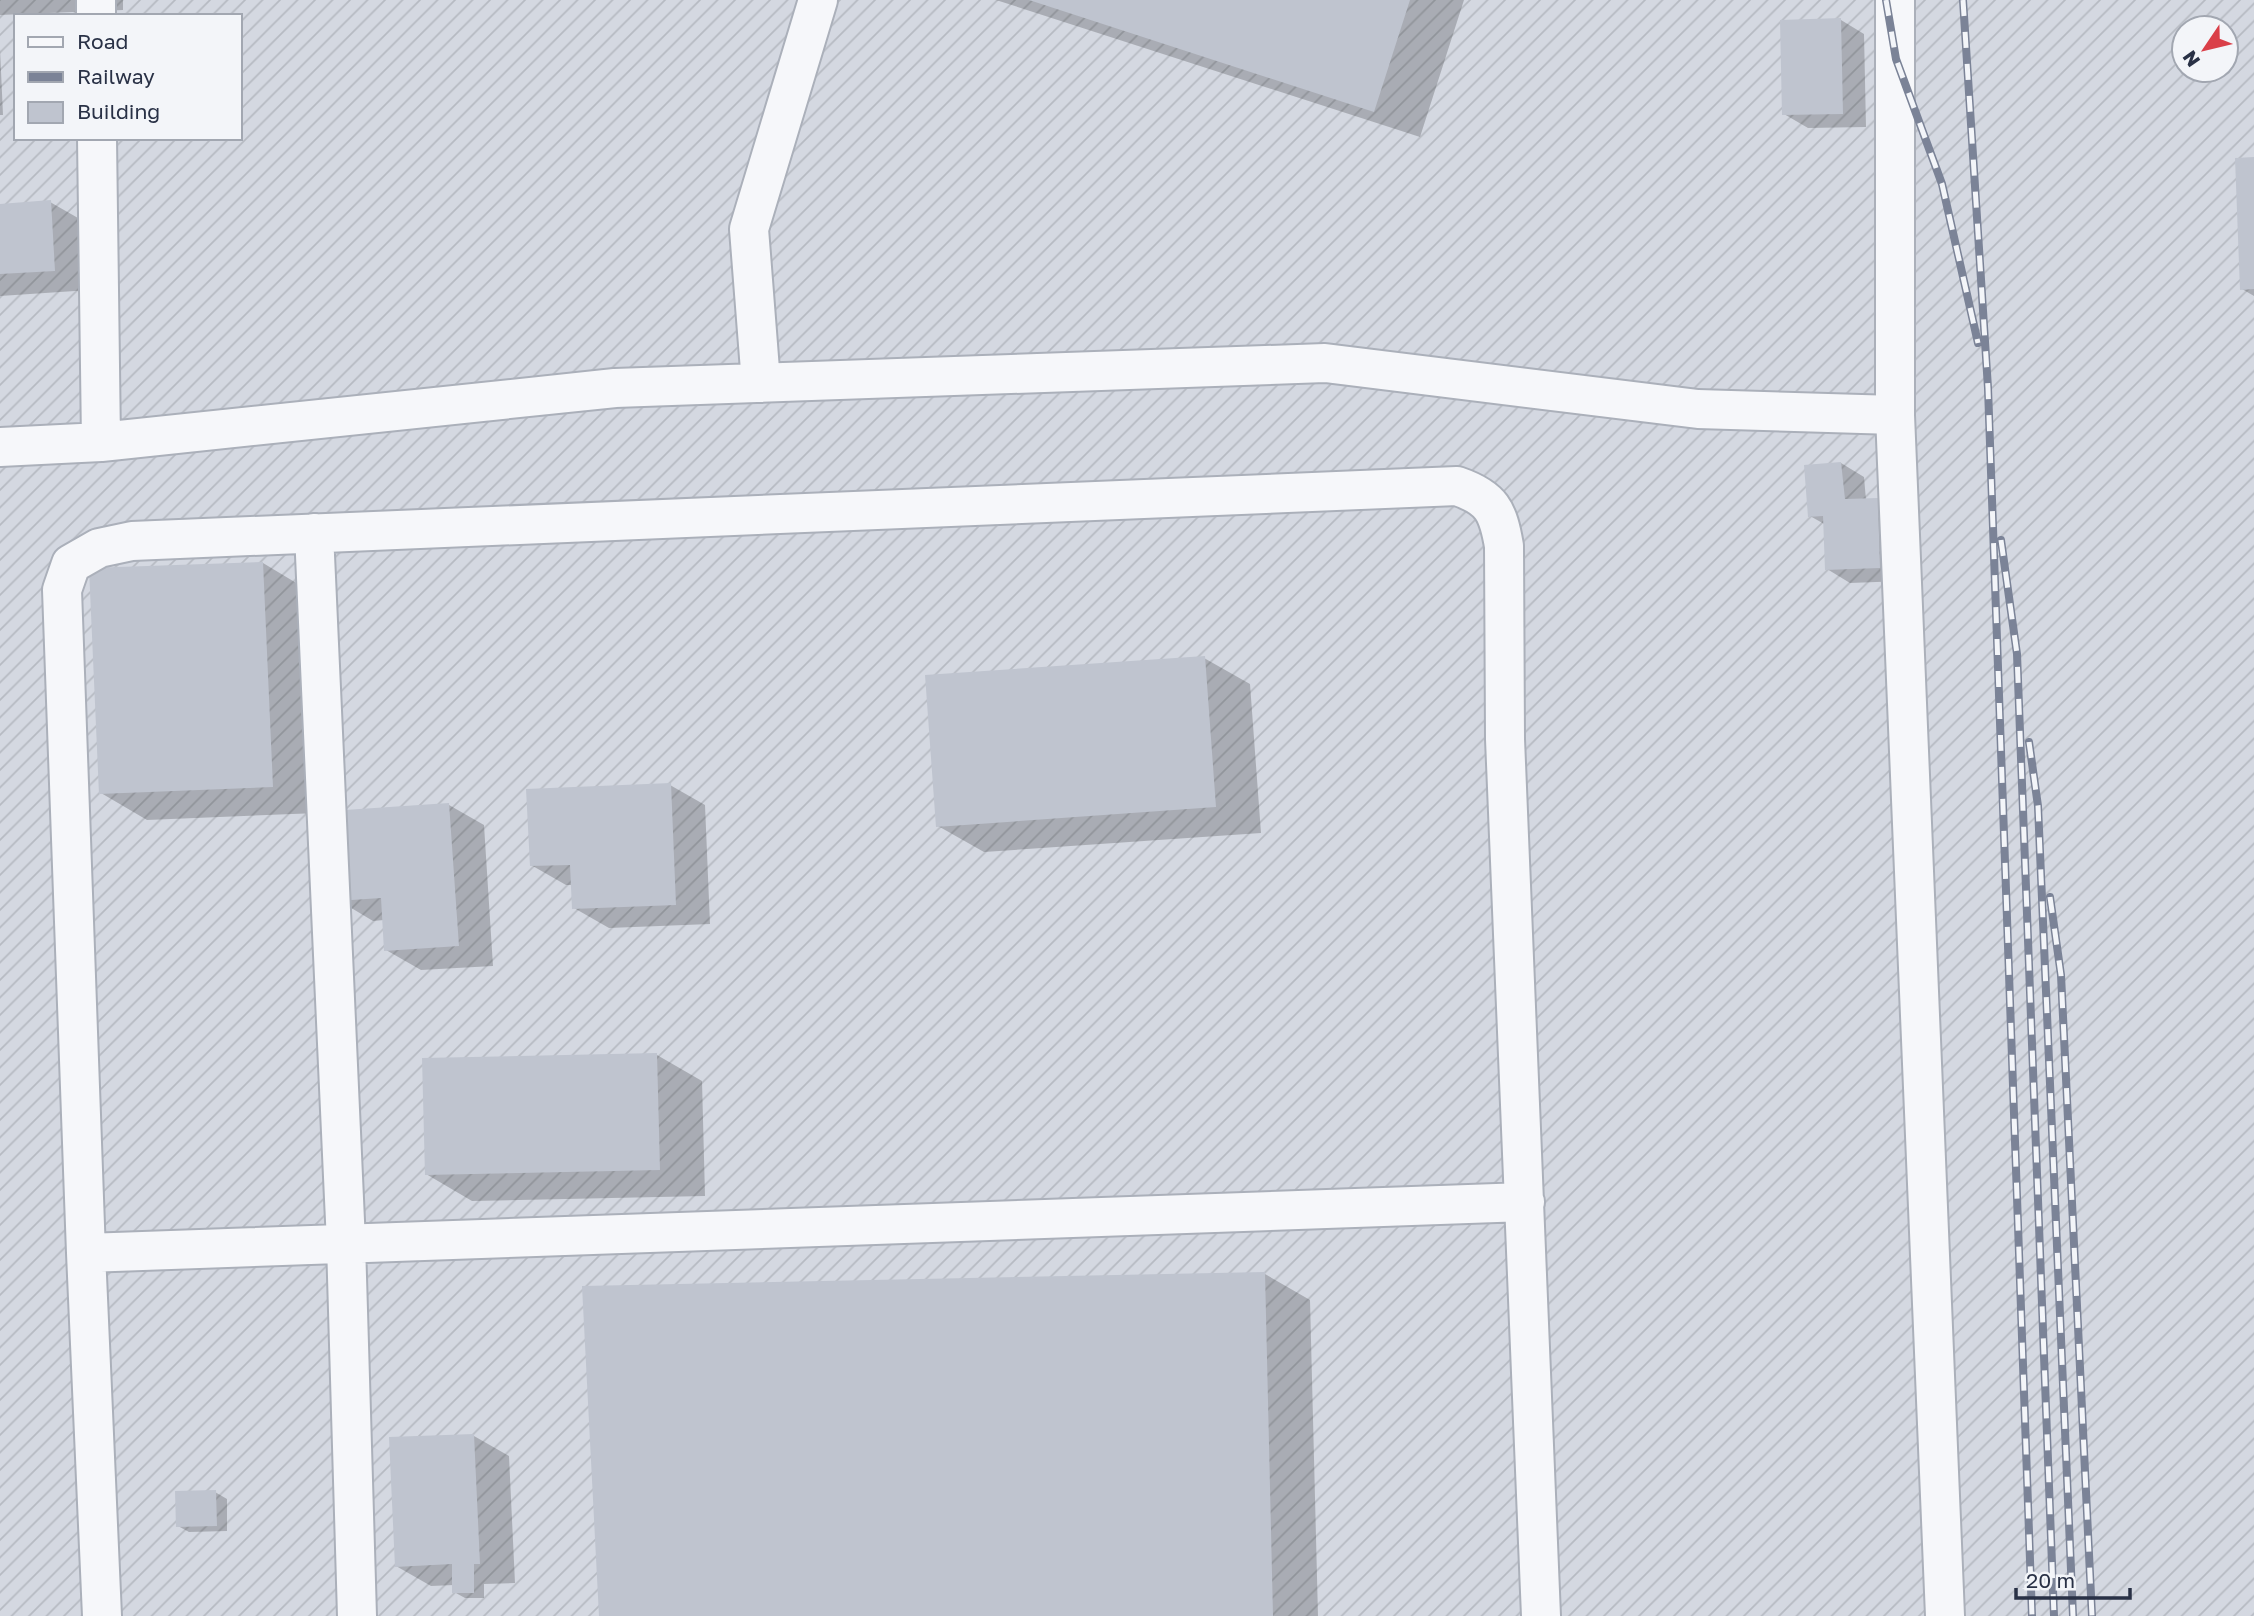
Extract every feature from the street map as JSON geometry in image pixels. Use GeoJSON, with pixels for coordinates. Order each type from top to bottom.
{"type":"FeatureCollection","features":[{"type":"Feature","properties":{"kind":"lane"},"geometry":{"type":"LineString","coordinates":[[761,383],[749,229],[818,0]]}},
{"type":"Feature","properties":{"kind":"lane"},"geometry":{"type":"LineString","coordinates":[[1895,0],[1895,415],[1945,1616]]}},
{"type":"Feature","properties":{"kind":"lane"},"geometry":{"type":"LineString","coordinates":[[97,140],[101,442]]}},
{"type":"Feature","properties":{"kind":"lane"},"geometry":{"type":"LineString","coordinates":[[0,447],[101,442],[615,388],[1325,363],[1698,409],[1895,415]]}},
{"type":"Feature","properties":{"kind":"lane"},"geometry":{"type":"LineString","coordinates":[[102,1616],[62,590],[71,564],[99,548],[132,541],[1457,486],[1478,493],[1493,507],[1501,526],[1504,546],[1506,739],[1541,1616]]}},
{"type":"Feature","properties":{"kind":"lane"},"geometry":{"type":"LineString","coordinates":[[314,533],[346,1244],[357,1616]]}},
{"type":"Feature","properties":{"kind":"lane"},"geometry":{"type":"LineString","coordinates":[[86,1253],[1525,1202]]}},
{"type":"Feature","properties":{"kind":"shaded area"},"geometry":{"type":"Polygon","coordinates":[[[0,0],[2254,0],[2254,1616],[0,1616],[0,0]]]}},
{"type":"Feature","properties":{"kind":"building"},"geometry":{"type":"Polygon","coordinates":[[[1029,0],[1410,0],[1374,112],[1029,0]]]}},
{"type":"Feature","properties":{"kind":"building"},"geometry":{"type":"Polygon","coordinates":[[[1841,18],[1843,114],[1782,115],[1780,20],[1841,18]]]}},
{"type":"Feature","properties":{"kind":"building"},"geometry":{"type":"Polygon","coordinates":[[[2254,157],[2254,289],[2240,290],[2235,158],[2254,157]]]}},
{"type":"Feature","properties":{"kind":"building"},"geometry":{"type":"Polygon","coordinates":[[[51,200],[55,271],[0,274],[0,204],[51,200]]]}},
{"type":"Feature","properties":{"kind":"building"},"geometry":{"type":"Polygon","coordinates":[[[1841,462],[1845,499],[1878,498],[1880,568],[1825,570],[1823,516],[1808,517],[1804,465],[1841,462]]]}},
{"type":"Feature","properties":{"kind":"building"},"geometry":{"type":"Polygon","coordinates":[[[263,562],[273,787],[99,794],[89,568],[263,562]]]}},
{"type":"Feature","properties":{"kind":"building"},"geometry":{"type":"Polygon","coordinates":[[[1205,656],[1216,807],[936,827],[925,675],[1205,656]]]}},
{"type":"Feature","properties":{"kind":"building"},"geometry":{"type":"Polygon","coordinates":[[[671,783],[676,905],[572,909],[570,865],[530,866],[526,789],[671,783]]]}},
{"type":"Feature","properties":{"kind":"building"},"geometry":{"type":"Polygon","coordinates":[[[449,803],[459,946],[384,951],[381,898],[337,901],[330,811],[449,803]]]}},
{"type":"Feature","properties":{"kind":"building"},"geometry":{"type":"Polygon","coordinates":[[[657,1053],[660,1170],[425,1175],[422,1058],[657,1053]]]}},
{"type":"Feature","properties":{"kind":"building"},"geometry":{"type":"Polygon","coordinates":[[[1265,1272],[1273,1616],[599,1616],[582,1286],[1265,1272]]]}},
{"type":"Feature","properties":{"kind":"building"},"geometry":{"type":"Polygon","coordinates":[[[474,1434],[480,1564],[474,1564],[474,1593],[452,1593],[452,1564],[395,1567],[389,1437],[474,1434]]]}},
{"type":"Feature","properties":{"kind":"building"},"geometry":{"type":"Polygon","coordinates":[[[216,1490],[217,1526],[176,1527],[175,1491],[216,1490]]]}},
{"type":"Feature","properties":{"kind":"railway"},"geometry":{"type":"LineString","coordinates":[[1886,0],[1896,59],[1942,184],[1978,343]]}},
{"type":"Feature","properties":{"kind":"railway"},"geometry":{"type":"LineString","coordinates":[[1963,0],[1988,388],[2032,1616]]}},
{"type":"Feature","properties":{"kind":"railway"},"geometry":{"type":"LineString","coordinates":[[2001,540],[2017,654],[2054,1616]]}},
{"type":"Feature","properties":{"kind":"railway"},"geometry":{"type":"LineString","coordinates":[[2029,742],[2038,806],[2073,1616]]}},
{"type":"Feature","properties":{"kind":"railway"},"geometry":{"type":"LineString","coordinates":[[2050,897],[2061,975],[2092,1616]]}}]}
